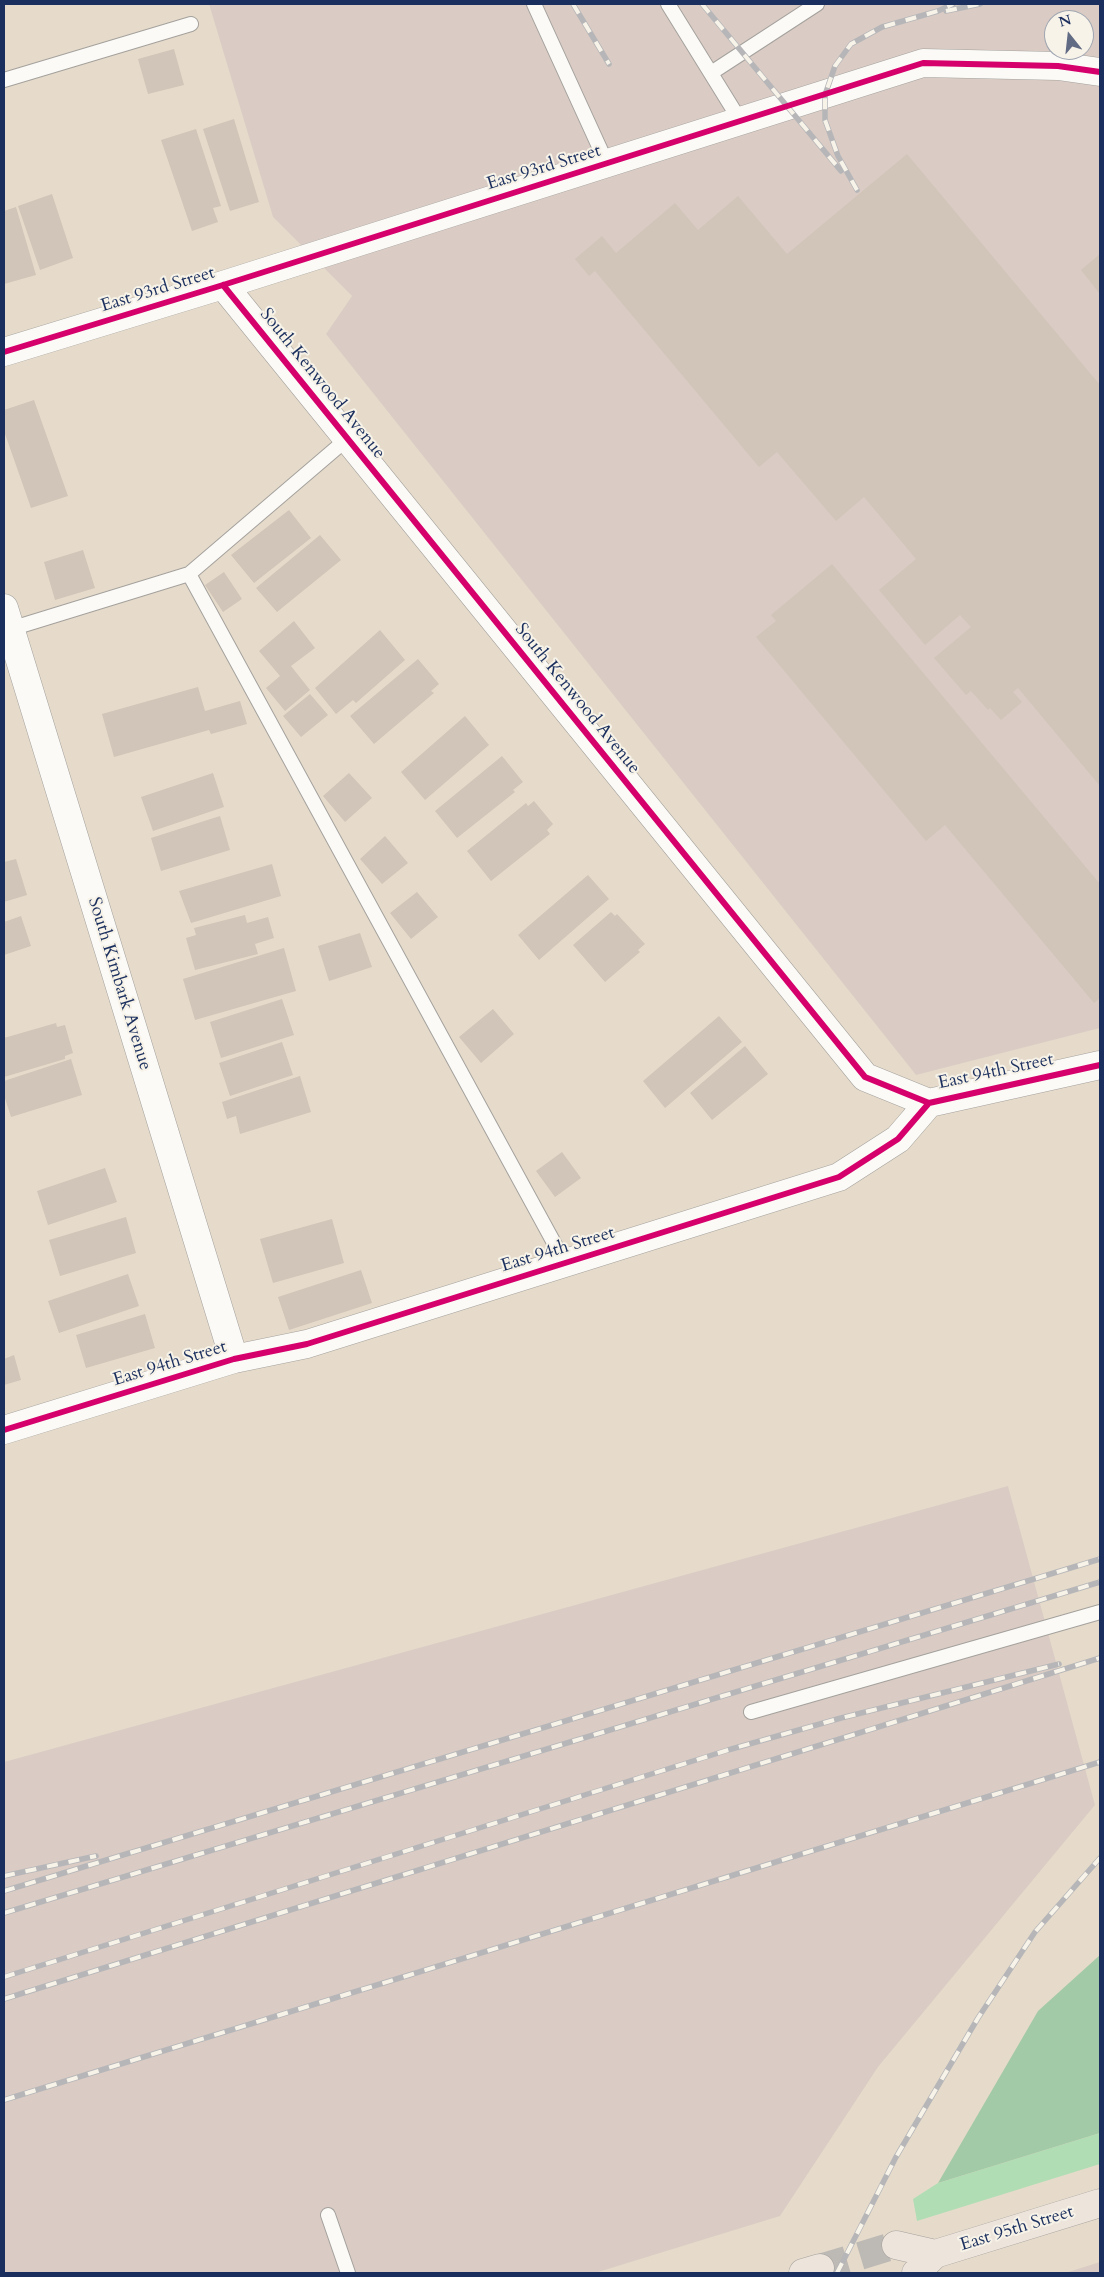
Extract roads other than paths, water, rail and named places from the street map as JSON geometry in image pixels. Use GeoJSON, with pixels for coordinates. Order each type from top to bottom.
{"type":"FeatureCollection","features":[{"type":"Feature","properties":{"kind":"main road","name":"East 95th Street"},"geometry":{"type":"LineString","coordinates":[[916,2273],[935,2254],[1100,2203]]}},
{"type":"Feature","properties":{"kind":"main road"},"geometry":{"type":"LineString","coordinates":[[896,2245],[935,2254]]}},
{"type":"Feature","properties":{"kind":"street","name":"East 93rd Street"},"geometry":{"type":"LineString","coordinates":[[4,352],[223,285],[923,63],[1058,66],[1100,72]]}},
{"type":"Feature","properties":{"kind":"street","name":"South Kenwood Avenue"},"geometry":{"type":"LineString","coordinates":[[223,285],[865,1077],[929,1102]]}},
{"type":"Feature","properties":{"kind":"street","name":"South Kimbark Avenue"},"geometry":{"type":"LineString","coordinates":[[6,622],[234,1359]]}},
{"type":"Feature","properties":{"kind":"street","name":"East 94th Street"},"geometry":{"type":"LineString","coordinates":[[4,1430],[234,1359],[306,1344],[839,1177],[898,1139],[929,1102],[1100,1065]]}},
{"type":"Feature","properties":{"kind":"lane"},"geometry":{"type":"LineString","coordinates":[[534,4],[607,164]]}},
{"type":"Feature","properties":{"kind":"lane"},"geometry":{"type":"LineString","coordinates":[[668,4],[741,122]]}},
{"type":"Feature","properties":{"kind":"lane"},"geometry":{"type":"LineString","coordinates":[[711,73],[817,4]]}},
{"type":"Feature","properties":{"kind":"lane"},"geometry":{"type":"LineString","coordinates":[[4,80],[191,24]]}},
{"type":"Feature","properties":{"kind":"lane"},"geometry":{"type":"LineString","coordinates":[[6,622],[188,574],[347,439]]}},
{"type":"Feature","properties":{"kind":"lane"},"geometry":{"type":"LineString","coordinates":[[188,574],[565,1263]]}},
{"type":"Feature","properties":{"kind":"lane"},"geometry":{"type":"LineString","coordinates":[[752,1712],[1100,1612]]}},
{"type":"Feature","properties":{"kind":"lane"},"geometry":{"type":"LineString","coordinates":[[328,2215],[348,2273]]}},
{"type":"Feature","properties":{"kind":"tunnel"},"geometry":{"type":"LineString","coordinates":[[820,2268],[896,2245]]}},
{"type":"Feature","properties":{"kind":"railway"},"geometry":{"type":"LineString","coordinates":[[573,4],[609,64]]}},
{"type":"Feature","properties":{"kind":"railway"},"geometry":{"type":"LineString","coordinates":[[702,4],[841,171]]}},
{"type":"Feature","properties":{"kind":"railway"},"geometry":{"type":"LineString","coordinates":[[857,190],[838,156],[825,120],[825,95],[835,66],[851,44],[882,27],[938,11],[953,4]]}},
{"type":"Feature","properties":{"kind":"railway"},"geometry":{"type":"LineString","coordinates":[[946,11],[980,4]]}},
{"type":"Feature","properties":{"kind":"railway"},"geometry":{"type":"LineString","coordinates":[[4,1891],[1100,1559]]}},
{"type":"Feature","properties":{"kind":"railway"},"geometry":{"type":"LineString","coordinates":[[4,1913],[1100,1582]]}},
{"type":"Feature","properties":{"kind":"railway"},"geometry":{"type":"LineString","coordinates":[[4,1999],[1100,1658]]}},
{"type":"Feature","properties":{"kind":"railway"},"geometry":{"type":"LineString","coordinates":[[4,1977],[728,1750],[841,1718],[1059,1664]]}},
{"type":"Feature","properties":{"kind":"railway"},"geometry":{"type":"LineString","coordinates":[[4,2100],[1100,1762]]}},
{"type":"Feature","properties":{"kind":"railway"},"geometry":{"type":"LineString","coordinates":[[4,1876],[96,1856]]}},
{"type":"Feature","properties":{"kind":"railway"},"geometry":{"type":"LineString","coordinates":[[837,2273],[896,2157],[978,2018],[1035,1932],[1100,1858]]}}]}
